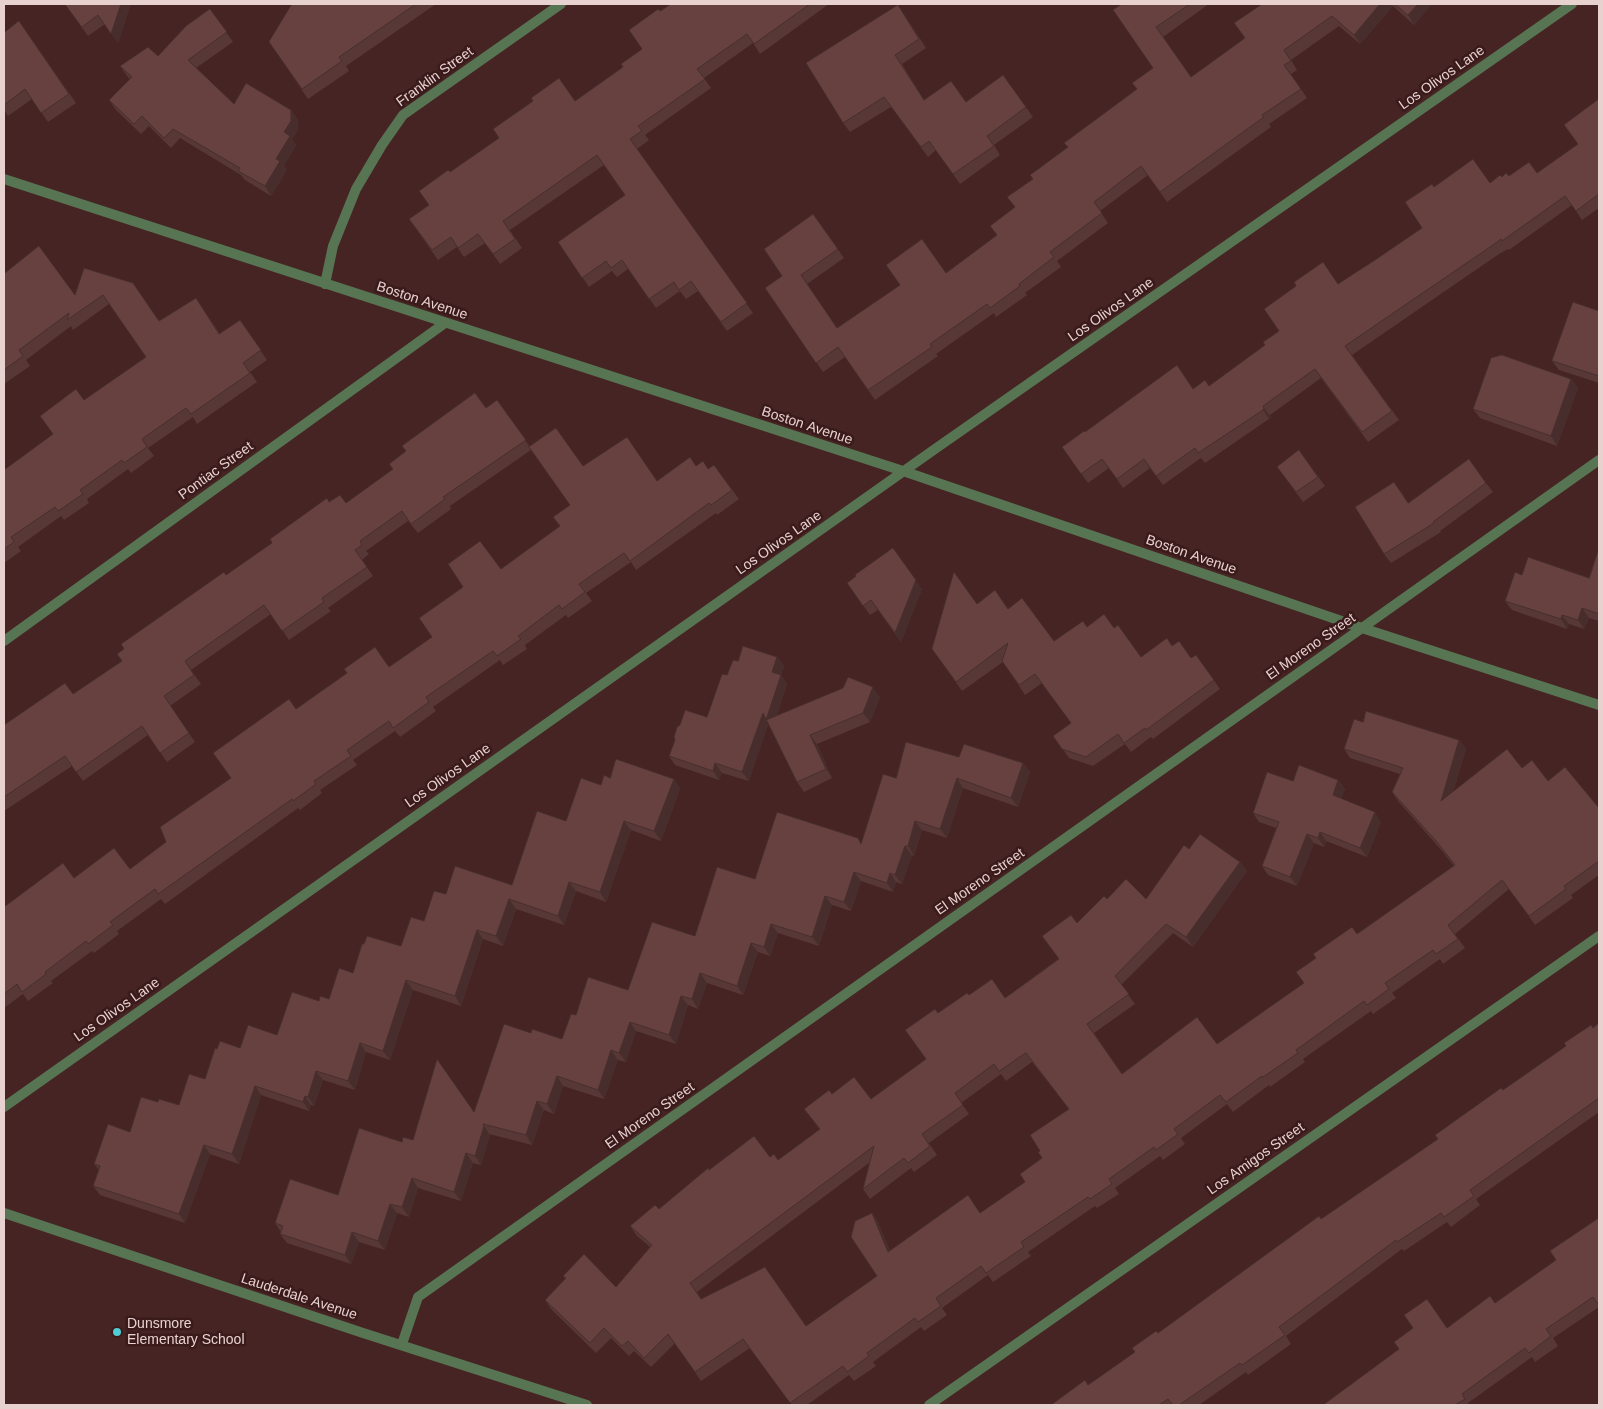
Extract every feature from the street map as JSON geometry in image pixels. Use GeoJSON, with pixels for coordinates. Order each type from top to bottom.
{"type":"FeatureCollection","features":[{"type":"Feature","properties":{"kind":"street","name":"Franklin Street"},"geometry":{"type":"LineString","coordinates":[[325,284],[333,246],[356,189],[382,145],[403,115],[561,4]]}},
{"type":"Feature","properties":{"kind":"street","name":"Los Olivos Lane"},"geometry":{"type":"LineString","coordinates":[[4,1107],[903,472],[1572,4]]}},
{"type":"Feature","properties":{"kind":"street","name":"Boston Avenue"},"geometry":{"type":"LineString","coordinates":[[8,180],[903,472],[1362,628],[1599,705]]}},
{"type":"Feature","properties":{"kind":"street"},"geometry":{"type":"LineString","coordinates":[[4,190],[8,180]]}},
{"type":"Feature","properties":{"kind":"street","name":"Pontiac Street"},"geometry":{"type":"LineString","coordinates":[[4,641],[445,323]]}},
{"type":"Feature","properties":{"kind":"street","name":"El Moreno Street"},"geometry":{"type":"LineString","coordinates":[[402,1344],[418,1297],[1599,460]]}},
{"type":"Feature","properties":{"kind":"street","name":"Los Amigos Street"},"geometry":{"type":"LineString","coordinates":[[929,1405],[1599,936]]}},
{"type":"Feature","properties":{"kind":"street","name":"Lauderdale Avenue"},"geometry":{"type":"LineString","coordinates":[[4,1213],[360,1332],[587,1405]]}},
{"type":"Feature","properties":{"kind":"building"},"geometry":{"type":"Polygon","coordinates":[[[65,4],[121,4],[111,34],[98,15],[82,27],[65,4]]]}},
{"type":"Feature","properties":{"kind":"building"},"geometry":{"type":"Polygon","coordinates":[[[292,4],[416,4],[339,57],[342,61],[302,89],[269,42],[292,4]]]}},
{"type":"Feature","properties":{"kind":"building"},"geometry":{"type":"Polygon","coordinates":[[[671,4],[810,4],[754,44],[747,34],[697,69],[705,79],[638,126],[642,131],[630,139],[747,303],[721,322],[691,281],[679,290],[674,282],[649,299],[622,260],[611,268],[606,261],[582,278],[558,242],[625,195],[597,155],[503,221],[515,239],[493,254],[478,234],[458,248],[451,237],[432,250],[409,219],[429,205],[419,191],[499,138],[493,129],[533,101],[531,98],[559,78],[575,101],[623,67],[621,64],[642,49],[629,30],[658,9],[660,11],[671,4]]]}},
{"type":"Feature","properties":{"kind":"building"},"geometry":{"type":"Polygon","coordinates":[[[1122,4],[1190,4],[1156,27],[1191,77],[1245,38],[1234,23],[1262,4],[1380,4],[1354,35],[1332,16],[1284,50],[1291,61],[1284,65],[1301,89],[1262,115],[1264,117],[1160,192],[1141,166],[1094,202],[1102,213],[1050,252],[1054,257],[1019,284],[1020,286],[990,308],[987,304],[930,344],[932,347],[868,390],[838,347],[816,363],[765,288],[782,276],[764,249],[813,214],[838,249],[801,275],[837,328],[900,285],[886,265],[922,239],[946,273],[997,235],[990,226],[1015,207],[1007,197],[1033,179],[1030,175],[1068,147],[1064,143],[1137,89],[1132,83],[1153,68],[1113,10],[1122,4]]]}},
{"type":"Feature","properties":{"kind":"building"},"geometry":{"type":"Polygon","coordinates":[[[1395,4],[1418,4],[1408,15],[1395,4]]]}},
{"type":"Feature","properties":{"kind":"building"},"geometry":{"type":"Polygon","coordinates":[[[898,5],[919,39],[895,55],[924,100],[951,81],[966,102],[1003,75],[1026,107],[987,136],[994,146],[953,174],[929,141],[921,147],[884,97],[843,123],[806,63],[898,5]]]}},
{"type":"Feature","properties":{"kind":"building"},"geometry":{"type":"Polygon","coordinates":[[[210,9],[227,32],[188,60],[234,104],[246,83],[291,110],[291,121],[284,132],[290,136],[276,159],[280,161],[265,186],[238,171],[240,168],[173,129],[164,138],[142,116],[134,124],[109,100],[132,77],[120,66],[148,47],[158,56],[186,26],[210,9]]]}},
{"type":"Feature","properties":{"kind":"building"},"geometry":{"type":"Polygon","coordinates":[[[19,21],[69,94],[41,113],[25,89],[4,105],[4,33],[19,21]]]}},
{"type":"Feature","properties":{"kind":"building"},"geometry":{"type":"Polygon","coordinates":[[[1599,99],[1599,194],[1576,211],[1565,196],[1502,241],[1501,239],[1345,346],[1392,411],[1362,432],[1315,369],[1263,406],[1263,410],[1198,453],[1195,448],[1156,476],[1144,459],[1117,479],[1102,459],[1081,474],[1062,447],[1177,365],[1193,389],[1205,380],[1209,386],[1265,345],[1263,342],[1279,331],[1264,309],[1296,286],[1294,282],[1323,262],[1338,284],[1422,228],[1405,202],[1432,184],[1434,187],[1473,159],[1490,183],[1500,175],[1502,177],[1506,173],[1509,176],[1529,162],[1537,173],[1578,144],[1564,125],[1599,99]]]}},
{"type":"Feature","properties":{"kind":"building"},"geometry":{"type":"Polygon","coordinates":[[[39,246],[75,295],[84,268],[133,283],[159,321],[196,298],[219,334],[240,320],[261,350],[243,363],[250,373],[191,414],[186,408],[142,439],[147,447],[124,463],[122,460],[80,490],[83,494],[58,511],[55,507],[11,537],[14,542],[4,549],[4,470],[53,434],[40,416],[76,389],[84,400],[146,357],[103,295],[67,320],[69,313],[19,350],[23,356],[4,370],[4,274],[39,246]]]}},
{"type":"Feature","properties":{"kind":"building"},"geometry":{"type":"Polygon","coordinates":[[[1573,302],[1599,311],[1599,376],[1552,361],[1573,302]]]}},
{"type":"Feature","properties":{"kind":"building"},"geometry":{"type":"Polygon","coordinates":[[[1502,355],[1571,379],[1551,436],[1473,409],[1491,358],[1502,355]]]}},
{"type":"Feature","properties":{"kind":"building"},"geometry":{"type":"Polygon","coordinates":[[[475,393],[486,408],[497,400],[526,440],[443,497],[445,499],[411,524],[402,511],[360,541],[362,545],[355,550],[367,567],[322,598],[324,602],[282,631],[264,605],[185,661],[194,675],[164,696],[189,733],[160,753],[142,726],[76,772],[65,756],[4,797],[4,725],[65,683],[73,694],[122,661],[117,654],[124,649],[121,644],[224,572],[226,575],[272,543],[270,539],[327,498],[329,502],[340,495],[346,503],[393,469],[389,464],[406,451],[402,446],[475,393]]]}},
{"type":"Feature","properties":{"kind":"building"},"geometry":{"type":"Polygon","coordinates":[[[556,428],[583,466],[627,437],[657,481],[690,457],[696,466],[703,461],[708,469],[714,465],[732,490],[711,505],[709,503],[630,561],[624,553],[579,584],[585,592],[562,609],[559,605],[518,636],[521,639],[497,656],[493,651],[426,697],[429,702],[393,728],[389,721],[347,750],[351,756],[314,781],[316,784],[158,894],[155,889],[110,922],[113,925],[88,944],[86,941],[22,992],[17,984],[4,994],[4,907],[63,863],[74,878],[114,848],[130,869],[166,842],[160,827],[231,778],[213,753],[289,699],[296,709],[347,673],[344,669],[375,647],[389,667],[432,637],[419,618],[463,587],[448,564],[480,541],[501,569],[560,526],[553,517],[570,505],[529,447],[556,428]]]}},
{"type":"Feature","properties":{"kind":"building"},"geometry":{"type":"Polygon","coordinates":[[[1299,450],[1318,477],[1296,492],[1277,467],[1299,450]]]}},
{"type":"Feature","properties":{"kind":"building"},"geometry":{"type":"Polygon","coordinates":[[[1469,459],[1486,483],[1434,523],[1384,554],[1355,507],[1394,482],[1408,503],[1469,459]]]}},
{"type":"Feature","properties":{"kind":"building"},"geometry":{"type":"Polygon","coordinates":[[[893,548],[916,580],[895,633],[871,600],[863,606],[847,583],[855,575],[893,548]]]}},
{"type":"Feature","properties":{"kind":"building"},"geometry":{"type":"Polygon","coordinates":[[[1599,548],[1599,614],[1582,608],[1578,620],[1562,615],[1561,619],[1505,601],[1515,572],[1522,575],[1528,557],[1589,578],[1599,548]]]}},
{"type":"Feature","properties":{"kind":"building"},"geometry":{"type":"Polygon","coordinates":[[[954,572],[977,604],[995,590],[1008,609],[1022,598],[1054,641],[1083,621],[1087,627],[1104,614],[1114,628],[1118,625],[1141,657],[1167,638],[1172,646],[1179,641],[1191,658],[1196,655],[1214,680],[1146,730],[1145,728],[1124,743],[1118,734],[1086,757],[1062,749],[1053,736],[1071,723],[1035,674],[1019,685],[1002,661],[1008,643],[956,682],[932,649],[954,572]]]}},
{"type":"Feature","properties":{"kind":"building"},"geometry":{"type":"Polygon","coordinates":[[[743,646],[777,657],[772,672],[781,675],[766,719],[763,713],[742,772],[715,763],[713,771],[669,756],[675,740],[677,727],[680,725],[685,710],[707,717],[722,674],[727,675],[733,660],[738,661],[743,646]]]}},
{"type":"Feature","properties":{"kind":"building"},"geometry":{"type":"Polygon","coordinates":[[[848,677],[873,687],[863,713],[810,735],[826,769],[797,782],[766,720],[843,688],[848,677]]]}},
{"type":"Feature","properties":{"kind":"building"},"geometry":{"type":"Polygon","coordinates":[[[1366,711],[1459,740],[1441,801],[1507,749],[1522,768],[1532,760],[1548,781],[1565,767],[1599,808],[1599,861],[1564,886],[1566,889],[1529,916],[1502,880],[1448,925],[1458,939],[1436,954],[1433,950],[1385,983],[1389,989],[1367,1005],[1364,1001],[1296,1050],[1298,1053],[1226,1102],[1220,1095],[1174,1129],[1178,1134],[1156,1150],[1154,1147],[1109,1179],[1112,1184],[1090,1199],[1088,1197],[1021,1242],[1024,1247],[986,1273],[981,1266],[936,1298],[941,1306],[918,1322],[915,1318],[867,1353],[869,1356],[847,1372],[843,1366],[790,1403],[743,1339],[695,1372],[668,1334],[644,1358],[628,1341],[622,1346],[604,1328],[590,1343],[545,1300],[566,1278],[563,1276],[584,1254],[616,1287],[652,1245],[630,1226],[655,1205],[659,1209],[708,1168],[709,1170],[754,1136],[770,1157],[774,1154],[778,1160],[820,1129],[804,1109],[829,1090],[832,1094],[854,1077],[871,1099],[926,1059],[905,1030],[935,1009],[938,1013],[992,979],[1005,998],[1059,959],[1042,936],[1071,915],[1077,923],[1104,896],[1107,899],[1126,879],[1146,899],[1184,845],[1189,849],[1200,834],[1240,862],[1186,937],[1166,924],[1115,976],[1129,994],[1087,1024],[1122,1074],[1197,1017],[1217,1044],[1304,983],[1296,972],[1316,958],[1313,954],[1352,927],[1357,934],[1455,865],[1392,792],[1403,768],[1344,749],[1354,719],[1363,722],[1366,711]],[[1026,1053],[999,1071],[994,1064],[955,1093],[963,1105],[922,1134],[930,1146],[908,1163],[904,1158],[863,1189],[874,1146],[690,1283],[701,1299],[765,1267],[806,1326],[877,1276],[851,1237],[855,1221],[872,1213],[888,1252],[968,1195],[980,1213],[1025,1182],[1020,1174],[1042,1158],[1030,1135],[1069,1109],[1026,1053]]]}},
{"type":"Feature","properties":{"kind":"building"},"geometry":{"type":"Polygon","coordinates":[[[906,742],[959,757],[964,744],[1023,763],[1011,798],[957,778],[940,829],[915,821],[908,846],[905,846],[895,875],[890,873],[887,883],[854,872],[844,902],[825,896],[812,937],[771,924],[764,947],[751,943],[737,986],[700,973],[692,999],[681,996],[669,1035],[630,1022],[619,1053],[611,1050],[598,1090],[557,1076],[547,1104],[537,1101],[526,1135],[483,1124],[475,1156],[466,1153],[454,1192],[412,1178],[402,1207],[390,1204],[378,1241],[352,1232],[345,1255],[280,1234],[283,1226],[275,1223],[290,1179],[338,1195],[359,1128],[402,1142],[403,1137],[413,1140],[437,1059],[474,1112],[504,1024],[531,1033],[532,1029],[562,1039],[571,1014],[576,1015],[588,977],[628,990],[652,922],[695,936],[717,867],[755,879],[777,812],[858,838],[861,844],[883,774],[896,778],[906,742]]]}},
{"type":"Feature","properties":{"kind":"building"},"geometry":{"type":"Polygon","coordinates":[[[616,759],[674,779],[654,831],[624,821],[600,892],[569,882],[558,916],[509,899],[496,936],[477,930],[455,996],[406,980],[383,1051],[360,1043],[348,1081],[316,1071],[308,1097],[305,1096],[303,1102],[255,1086],[232,1154],[204,1145],[179,1214],[93,1186],[100,1166],[94,1164],[108,1124],[130,1132],[141,1097],[158,1102],[159,1099],[179,1105],[189,1074],[205,1079],[215,1048],[217,1049],[220,1041],[240,1048],[248,1025],[277,1035],[292,992],[319,1001],[320,996],[329,999],[339,968],[353,973],[362,944],[364,944],[367,936],[401,946],[411,917],[424,921],[434,891],[446,894],[455,866],[512,885],[537,811],[566,821],[581,778],[601,785],[604,775],[610,778],[616,759]]]}},
{"type":"Feature","properties":{"kind":"building"},"geometry":{"type":"Polygon","coordinates":[[[1299,765],[1338,780],[1333,795],[1375,812],[1360,848],[1320,832],[1318,838],[1307,834],[1290,877],[1262,866],[1279,822],[1253,813],[1267,772],[1293,781],[1299,765]]]}},
{"type":"Feature","properties":{"kind":"building"},"geometry":{"type":"Polygon","coordinates":[[[1599,1023],[1599,1098],[1470,1190],[1474,1196],[1444,1217],[1441,1213],[1397,1242],[1396,1240],[1279,1327],[1285,1335],[1242,1365],[1240,1363],[1179,1405],[1173,1405],[1168,1399],[1159,1405],[1051,1405],[1085,1380],[1088,1385],[1135,1352],[1132,1348],[1156,1331],[1158,1333],[1319,1216],[1321,1219],[1438,1139],[1435,1135],[1501,1088],[1503,1090],[1566,1046],[1564,1043],[1591,1025],[1593,1028],[1599,1023]]]}},
{"type":"Feature","properties":{"kind":"building"},"geometry":{"type":"Polygon","coordinates":[[[1599,1218],[1599,1301],[1597,1303],[1593,1297],[1546,1329],[1551,1336],[1529,1353],[1525,1348],[1462,1394],[1465,1399],[1455,1405],[1323,1405],[1399,1349],[1394,1342],[1413,1328],[1404,1315],[1427,1299],[1447,1328],[1490,1296],[1495,1303],[1556,1260],[1550,1251],[1599,1218]]]}},
{"type":"Feature","properties":{"kind":"place","name":"Dunsmore Elementary School"},"geometry":{"type":"Point","coordinates":[117,1332]}}]}
